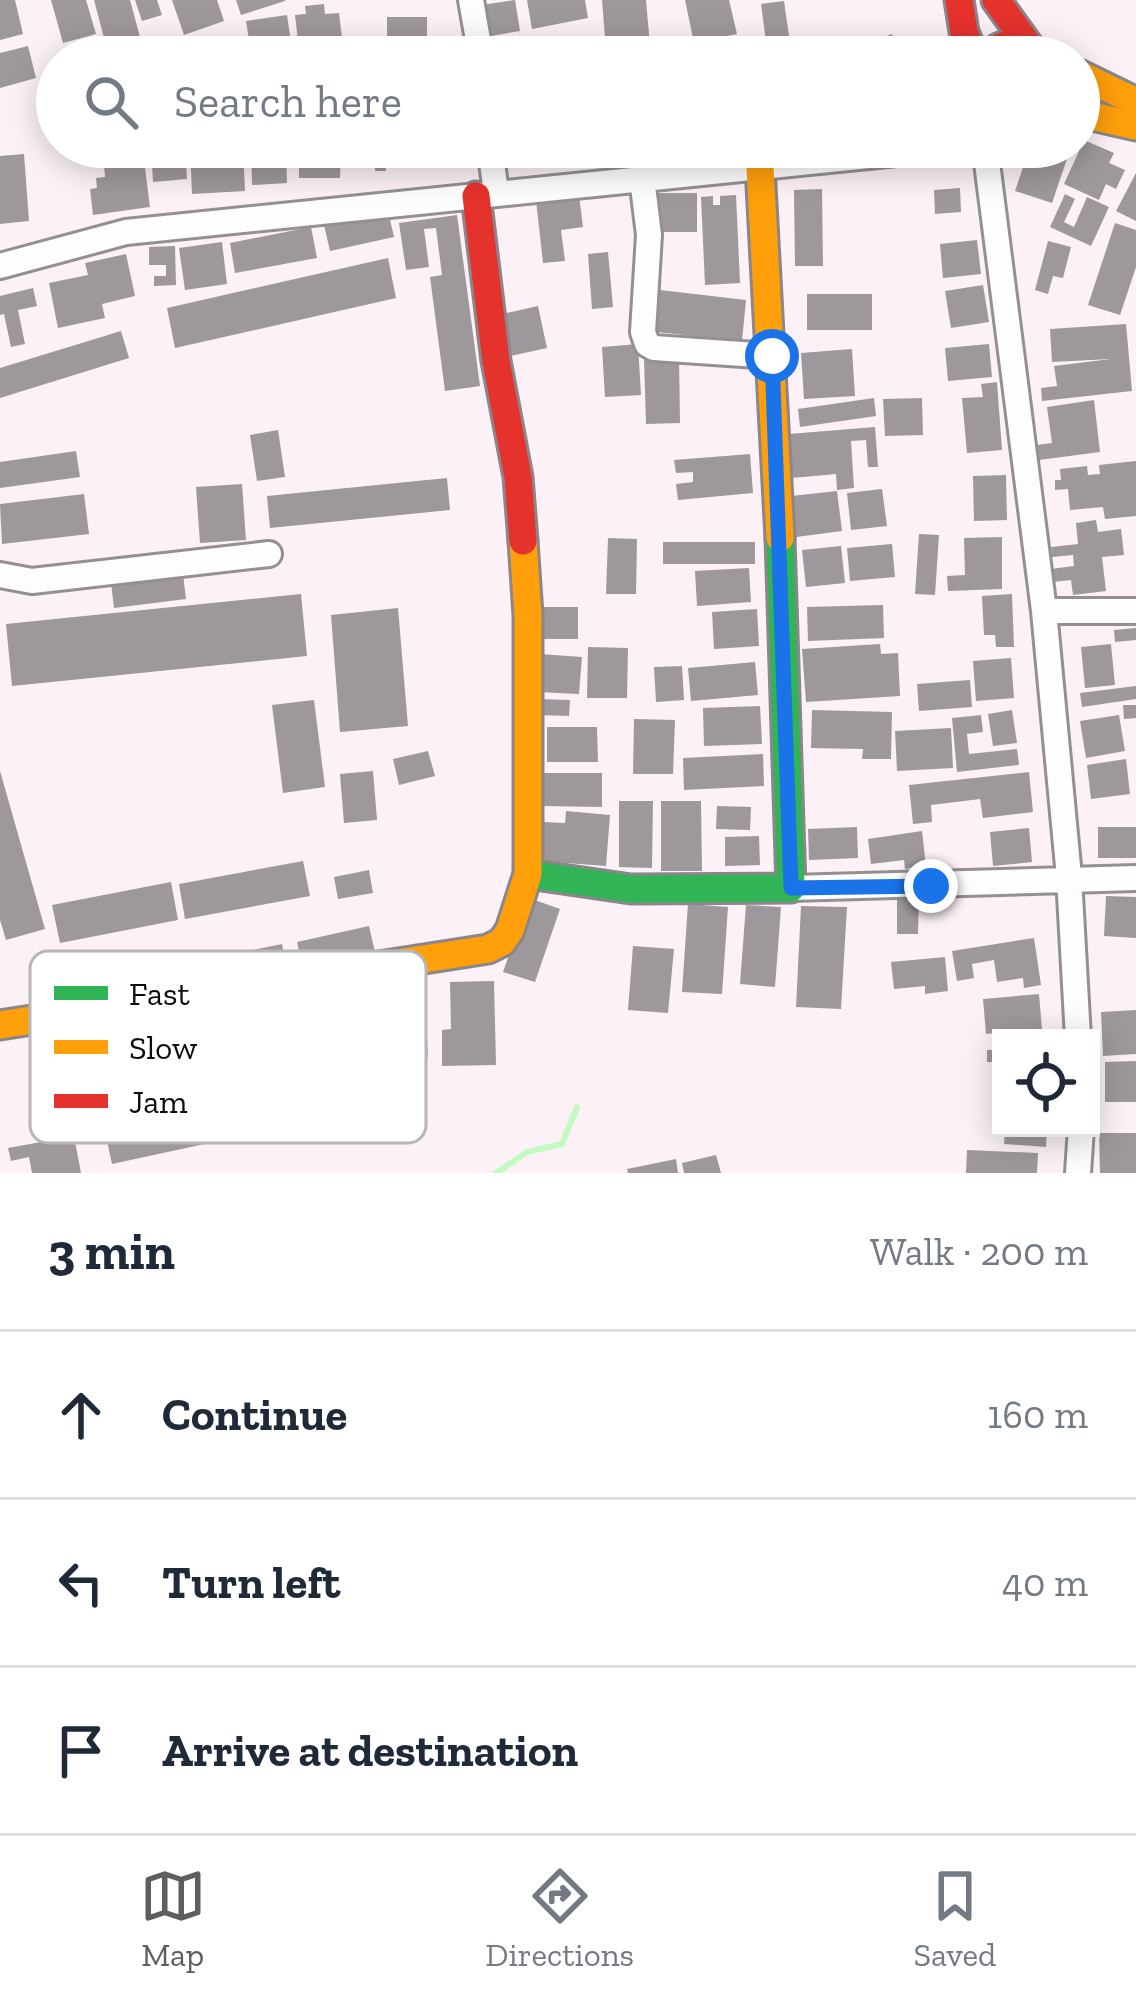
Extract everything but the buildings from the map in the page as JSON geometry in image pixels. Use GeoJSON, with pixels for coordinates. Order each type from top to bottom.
{"type":"FeatureCollection","features":[{"type":"Feature","properties":{"kind":"street"},"geometry":{"type":"LineString","coordinates":[[471,0],[477,36]]}},
{"type":"Feature","properties":{"kind":"street"},"geometry":{"type":"LineString","coordinates":[[959,0],[966,36]]}},
{"type":"Feature","properties":{"kind":"street"},"geometry":{"type":"LineString","coordinates":[[996,0],[1023,36]]}},
{"type":"Feature","properties":{"kind":"street"},"geometry":{"type":"LineString","coordinates":[[1100,84],[1136,102]]}},
{"type":"Feature","properties":{"kind":"street"},"geometry":{"type":"LineString","coordinates":[[1100,118],[1136,126]]}},
{"type":"Feature","properties":{"kind":"street"},"geometry":{"type":"LineString","coordinates":[[426,955],[488,949],[502,942],[528,874],[528,615],[520,500],[496,361],[488,168]]}},
{"type":"Feature","properties":{"kind":"street"},"geometry":{"type":"LineString","coordinates":[[0,266],[126,232],[749,168]]}},
{"type":"Feature","properties":{"kind":"street"},"geometry":{"type":"LineString","coordinates":[[760,168],[772,356],[791,888]]}},
{"type":"Feature","properties":{"kind":"street"},"geometry":{"type":"LineString","coordinates":[[988,168],[1044,611],[1069,877],[1077,1029]]}},
{"type":"Feature","properties":{"kind":"street"},"geometry":{"type":"LineString","coordinates":[[642,178],[649,236],[643,332],[647,344],[772,356]]}},
{"type":"Feature","properties":{"kind":"street"},"geometry":{"type":"LineString","coordinates":[[0,575],[32,581],[269,554]]}},
{"type":"Feature","properties":{"kind":"street"},"geometry":{"type":"LineString","coordinates":[[1044,611],[1136,610]]}},
{"type":"Feature","properties":{"kind":"street"},"geometry":{"type":"LineString","coordinates":[[528,874],[631,889],[1136,878]]}},
{"type":"Feature","properties":{"kind":"street"},"geometry":{"type":"LineString","coordinates":[[0,1025],[30,1021]]}},
{"type":"Feature","properties":{"kind":"street"},"geometry":{"type":"LineString","coordinates":[[1078,1173],[1080,1137]]}},
{"type":"Feature","properties":{"kind":"waterway"},"geometry":{"type":"LineString","coordinates":[[496,1173],[527,1152],[562,1144],[577,1107]]}},
{"type":"Feature","properties":{"kind":"traffic: fast"},"geometry":{"type":"LineString","coordinates":[[528,874],[631,889],[791,888],[780,538]]}},
{"type":"Feature","properties":{"kind":"traffic: slow"},"geometry":{"type":"LineString","coordinates":[[1100,84],[1136,102]]}},
{"type":"Feature","properties":{"kind":"traffic: slow"},"geometry":{"type":"LineString","coordinates":[[1100,118],[1136,126]]}},
{"type":"Feature","properties":{"kind":"traffic: slow"},"geometry":{"type":"LineString","coordinates":[[760,168],[780,538]]}},
{"type":"Feature","properties":{"kind":"traffic: slow"},"geometry":{"type":"LineString","coordinates":[[426,959],[488,949],[502,942],[528,874],[528,615],[523,541]]}},
{"type":"Feature","properties":{"kind":"traffic: slow"},"geometry":{"type":"LineString","coordinates":[[0,1025],[30,1020]]}},
{"type":"Feature","properties":{"kind":"traffic: jam"},"geometry":{"type":"LineString","coordinates":[[959,0],[966,36]]}},
{"type":"Feature","properties":{"kind":"traffic: jam"},"geometry":{"type":"LineString","coordinates":[[996,0],[1022,36]]}},
{"type":"Feature","properties":{"kind":"traffic: jam"},"geometry":{"type":"LineString","coordinates":[[476,196],[496,361],[518,477],[523,541]]}},
{"type":"Feature","properties":{"kind":"route"},"geometry":{"type":"LineString","coordinates":[[772,356],[791,888],[931,886]]}}]}
